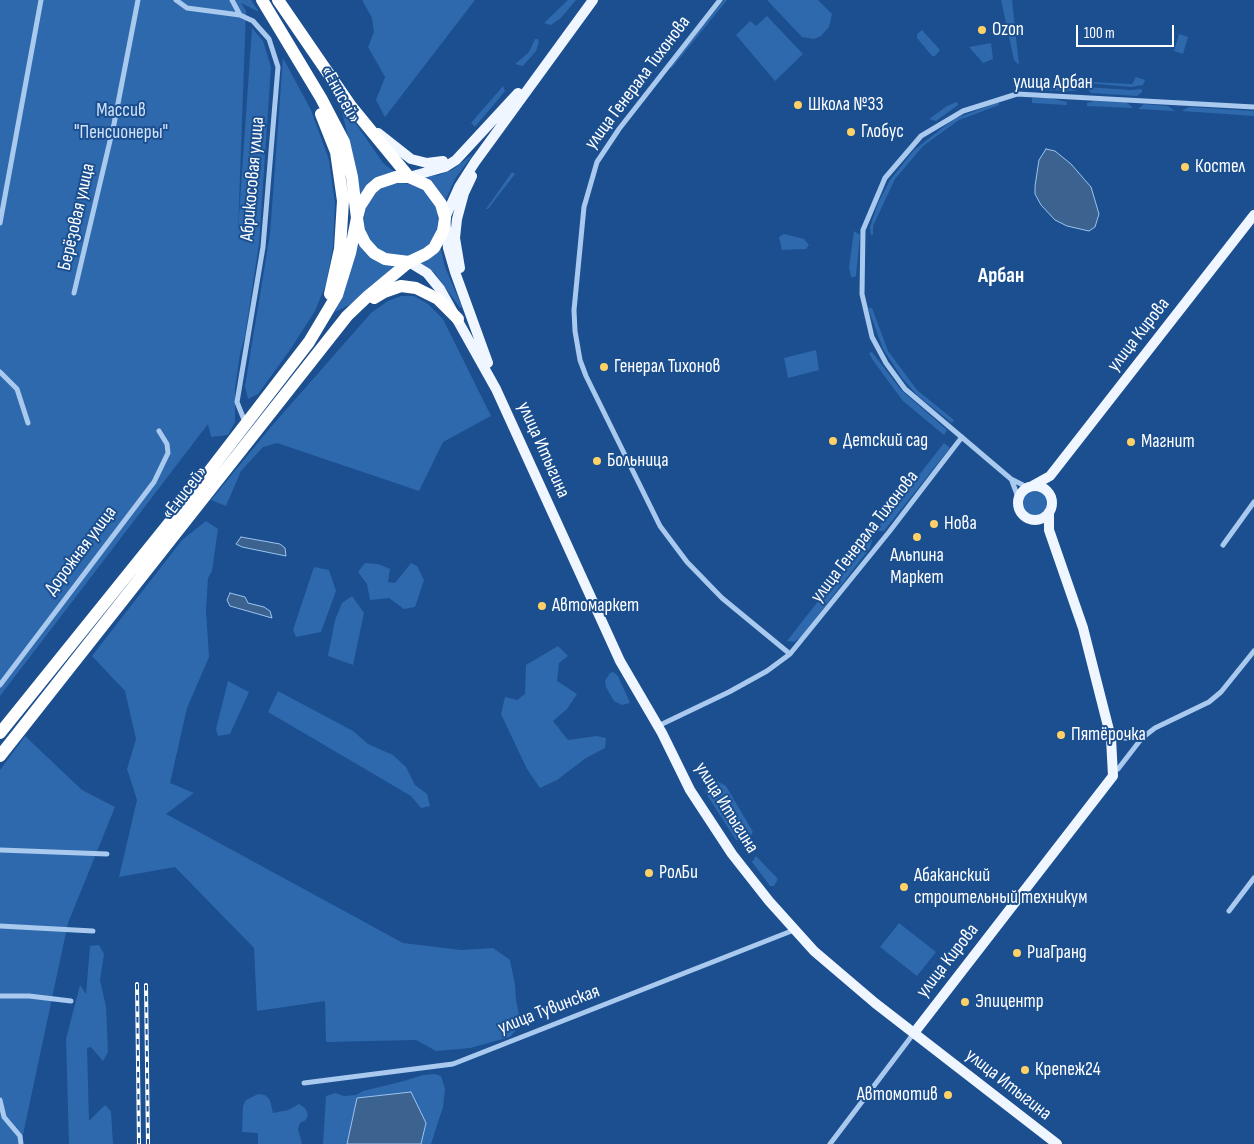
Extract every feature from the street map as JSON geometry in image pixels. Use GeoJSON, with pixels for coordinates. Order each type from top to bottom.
{"type":"FeatureCollection","features":[{"type":"Feature","properties":{"kind":"highway","name":"«Енисей»"},"geometry":{"type":"LineString","coordinates":[[262,0],[286,38],[344,142],[352,177],[357,218],[365,243],[374,253],[385,260],[408,262]]}},
{"type":"Feature","properties":{"kind":"highway","name":"«Енисей»"},"geometry":{"type":"LineString","coordinates":[[0,756],[347,316],[408,262],[434,248],[443,231],[445,218],[436,194],[427,185],[409,177],[359,116],[278,0]]}},
{"type":"Feature","properties":{"kind":"highway"},"geometry":{"type":"LineString","coordinates":[[286,38],[332,139],[340,172],[343,201],[340,249],[334,278],[328,300],[309,342]]}},
{"type":"Feature","properties":{"kind":"highway"},"geometry":{"type":"LineString","coordinates":[[309,342],[337,295],[348,262],[360,206],[371,189],[387,179],[409,177]]}},
{"type":"Feature","properties":{"kind":"highway"},"geometry":{"type":"LineString","coordinates":[[347,316],[384,292],[401,286],[426,291],[438,299],[458,319]]}},
{"type":"Feature","properties":{"kind":"highway","name":"«Енисей»"},"geometry":{"type":"LineString","coordinates":[[0,733],[4,722],[246,424],[309,342]]}},
{"type":"Feature","properties":{"kind":"main road"},"geometry":{"type":"LineString","coordinates":[[409,177],[450,164],[466,152],[524,87],[593,0]]}},
{"type":"Feature","properties":{"kind":"main road"},"geometry":{"type":"LineString","coordinates":[[445,218],[459,187],[593,0]]}},
{"type":"Feature","properties":{"kind":"main road"},"geometry":{"type":"LineString","coordinates":[[359,116],[399,151],[411,159],[428,163],[445,160],[488,127]]}},
{"type":"Feature","properties":{"kind":"main road"},"geometry":{"type":"LineString","coordinates":[[469,311],[455,238],[457,219],[464,193],[492,139]]}},
{"type":"Feature","properties":{"kind":"main road","name":"улица Кирова"},"geometry":{"type":"LineString","coordinates":[[1050,476],[1254,215]]}},
{"type":"Feature","properties":{"kind":"main road","name":"улица Итыгина"},"geometry":{"type":"LineString","coordinates":[[445,218],[448,248],[496,389]]}},
{"type":"Feature","properties":{"kind":"main road","name":"улица Итыгина"},"geometry":{"type":"LineString","coordinates":[[408,262],[426,273],[440,289],[458,319],[496,389],[620,661],[658,726],[690,790],[732,854],[814,951],[914,1034],[1057,1144]]}},
{"type":"Feature","properties":{"kind":"main road"},"geometry":{"type":"LineString","coordinates":[[1049,530],[1020,512],[1018,497],[1029,487],[1050,476]]}},
{"type":"Feature","properties":{"kind":"main road"},"geometry":{"type":"LineString","coordinates":[[1050,476],[1048,492],[1052,502],[1049,512],[1049,530],[1083,628],[1111,738],[1116,773]]}},
{"type":"Feature","properties":{"kind":"main road"},"geometry":{"type":"LineString","coordinates":[[1029,487],[1039,486],[1048,492]]}},
{"type":"Feature","properties":{"kind":"main road"},"geometry":{"type":"LineString","coordinates":[[1035,520],[1049,512]]}},
{"type":"Feature","properties":{"kind":"main road","name":"улица Кирова"},"geometry":{"type":"LineString","coordinates":[[914,1034],[1116,773]]}},
{"type":"Feature","properties":{"kind":"street"},"geometry":{"type":"LineString","coordinates":[[0,222],[41,0]]}},
{"type":"Feature","properties":{"kind":"street","name":"Берёзовая улица"},"geometry":{"type":"LineString","coordinates":[[74,293],[114,124],[138,0]]}},
{"type":"Feature","properties":{"kind":"street","name":"Абрикосовая улица"},"geometry":{"type":"LineString","coordinates":[[176,0],[187,8],[240,15],[253,21],[269,39],[278,67],[263,247],[237,402],[246,424]]}},
{"type":"Feature","properties":{"kind":"street"},"geometry":{"type":"LineString","coordinates":[[232,0],[240,15]]}},
{"type":"Feature","properties":{"kind":"street","name":"улица Генерала Тихонова"},"geometry":{"type":"LineString","coordinates":[[720,0],[619,129],[597,162],[584,207],[574,310],[575,331],[580,360],[586,376],[660,526],[687,562],[722,598],[790,654]]}},
{"type":"Feature","properties":{"kind":"street","name":"улица Арбан"},"geometry":{"type":"LineString","coordinates":[[1011,479],[905,389],[886,363],[872,337],[862,294],[863,230],[885,178],[921,136],[962,111],[1017,94],[1254,107]]}},
{"type":"Feature","properties":{"kind":"street"},"geometry":{"type":"LineString","coordinates":[[0,372],[17,389],[28,424]]}},
{"type":"Feature","properties":{"kind":"street","name":"Дорожная улица"},"geometry":{"type":"LineString","coordinates":[[0,685],[154,482],[168,453],[167,444],[159,431]]}},
{"type":"Feature","properties":{"kind":"street","name":"улица Генерала Тихонова"},"geometry":{"type":"LineString","coordinates":[[658,726],[767,671],[790,654],[885,537],[962,437]]}},
{"type":"Feature","properties":{"kind":"street"},"geometry":{"type":"LineString","coordinates":[[1011,479],[1029,487]]}},
{"type":"Feature","properties":{"kind":"street"},"geometry":{"type":"LineString","coordinates":[[1011,479],[1018,497]]}},
{"type":"Feature","properties":{"kind":"street"},"geometry":{"type":"LineString","coordinates":[[1223,544],[1254,502]]}},
{"type":"Feature","properties":{"kind":"street"},"geometry":{"type":"LineString","coordinates":[[1116,773],[1142,738],[1155,728],[1208,702],[1221,692],[1253,653]]}},
{"type":"Feature","properties":{"kind":"street"},"geometry":{"type":"LineString","coordinates":[[1111,738],[1142,738]]}},
{"type":"Feature","properties":{"kind":"street"},"geometry":{"type":"LineString","coordinates":[[0,850],[107,854]]}},
{"type":"Feature","properties":{"kind":"street"},"geometry":{"type":"LineString","coordinates":[[1229,911],[1254,878]]}},
{"type":"Feature","properties":{"kind":"street"},"geometry":{"type":"LineString","coordinates":[[0,926],[93,930]]}},
{"type":"Feature","properties":{"kind":"street","name":"улица Тувинская"},"geometry":{"type":"LineString","coordinates":[[304,1083],[453,1064],[795,930]]}},
{"type":"Feature","properties":{"kind":"street"},"geometry":{"type":"LineString","coordinates":[[0,996],[29,996],[71,1001]]}},
{"type":"Feature","properties":{"kind":"street","name":"улица Кирова"},"geometry":{"type":"LineString","coordinates":[[830,1144],[914,1034]]}},
{"type":"Feature","properties":{"kind":"street"},"geometry":{"type":"LineString","coordinates":[[0,1100],[4,1117],[20,1136],[21,1144]]}},
{"type":"Feature","properties":{"kind":"green space","name":"Массив \"Пенсионеры\""},"geometry":{"type":"Polygon","coordinates":[[[0,0],[251,0],[259,12],[241,3],[246,11],[238,230],[252,28],[263,41],[271,67],[259,244],[235,388],[235,422],[228,435],[211,437],[208,424],[0,696],[0,0]]]}},
{"type":"Feature","properties":{"kind":"green space"},"geometry":{"type":"Polygon","coordinates":[[[362,0],[475,0],[385,117],[376,100],[385,77],[368,47],[374,32],[372,18],[362,0]]]}},
{"type":"Feature","properties":{"kind":"green space"},"geometry":{"type":"Polygon","coordinates":[[[568,0],[576,0],[561,18],[551,25],[544,23],[568,0]]]}},
{"type":"Feature","properties":{"kind":"green space"},"geometry":{"type":"Polygon","coordinates":[[[724,0],[727,0],[671,69],[671,66],[724,0]]]}},
{"type":"Feature","properties":{"kind":"green space"},"geometry":{"type":"Polygon","coordinates":[[[767,0],[818,0],[832,14],[829,27],[821,36],[814,39],[802,37],[767,0]]]}},
{"type":"Feature","properties":{"kind":"green space"},"geometry":{"type":"Polygon","coordinates":[[[1001,0],[1012,0],[1019,65],[1014,60],[1001,0]]]}},
{"type":"Feature","properties":{"kind":"green space"},"geometry":{"type":"Polygon","coordinates":[[[767,16],[803,54],[775,81],[736,35],[750,21],[756,26],[767,16]]]}},
{"type":"Feature","properties":{"kind":"green space"},"geometry":{"type":"Polygon","coordinates":[[[922,30],[940,50],[935,56],[932,56],[917,38],[917,34],[922,30]]]}},
{"type":"Feature","properties":{"kind":"green space"},"geometry":{"type":"Polygon","coordinates":[[[1179,34],[1188,37],[1183,54],[1174,51],[1179,34]]]}},
{"type":"Feature","properties":{"kind":"green space"},"geometry":{"type":"Polygon","coordinates":[[[535,39],[538,39],[539,42],[536,51],[523,66],[515,64],[529,52],[535,39]]]}},
{"type":"Feature","properties":{"kind":"green space"},"geometry":{"type":"Polygon","coordinates":[[[991,43],[993,59],[983,63],[969,47],[991,43]]]}},
{"type":"Feature","properties":{"kind":"green space"},"geometry":{"type":"Polygon","coordinates":[[[283,58],[311,110],[329,160],[335,203],[333,247],[326,284],[315,311],[258,394],[248,399],[245,386],[270,234],[283,58]]]}},
{"type":"Feature","properties":{"kind":"green space"},"geometry":{"type":"Polygon","coordinates":[[[1087,76],[1091,82],[1132,84],[1136,77],[1145,80],[1143,85],[1131,87],[1086,83],[1087,76]]]}},
{"type":"Feature","properties":{"kind":"green space"},"geometry":{"type":"Polygon","coordinates":[[[1033,84],[1079,87],[1075,91],[1033,90],[1033,84]]]}},
{"type":"Feature","properties":{"kind":"green space"},"geometry":{"type":"Polygon","coordinates":[[[503,86],[505,91],[475,127],[471,123],[503,86]]]}},
{"type":"Feature","properties":{"kind":"green space"},"geometry":{"type":"Polygon","coordinates":[[[1086,87],[1142,89],[1142,92],[1137,96],[1091,93],[1086,87]]]}},
{"type":"Feature","properties":{"kind":"green space"},"geometry":{"type":"Polygon","coordinates":[[[1032,98],[1050,98],[1067,102],[1067,105],[1032,103],[1032,98]]]}},
{"type":"Feature","properties":{"kind":"green space"},"geometry":{"type":"Polygon","coordinates":[[[339,99],[383,163],[396,173],[358,199],[356,171],[339,99]]]}},
{"type":"Feature","properties":{"kind":"green space"},"geometry":{"type":"Polygon","coordinates":[[[1094,101],[1126,102],[1133,108],[1087,106],[1087,103],[1094,101]]]}},
{"type":"Feature","properties":{"kind":"green space"},"geometry":{"type":"Polygon","coordinates":[[[957,102],[958,105],[936,121],[929,119],[947,106],[957,102]]]}},
{"type":"Feature","properties":{"kind":"green space"},"geometry":{"type":"Polygon","coordinates":[[[999,102],[999,105],[959,120],[923,146],[895,179],[873,226],[873,235],[871,235],[870,227],[878,203],[890,180],[914,150],[954,119],[999,102]]]}},
{"type":"Feature","properties":{"kind":"green space"},"geometry":{"type":"Polygon","coordinates":[[[1144,104],[1168,106],[1175,111],[1138,109],[1144,104]]]}},
{"type":"Feature","properties":{"kind":"green space"},"geometry":{"type":"Polygon","coordinates":[[[1189,107],[1254,111],[1254,116],[1182,111],[1189,107]]]}},
{"type":"Feature","properties":{"kind":"green space"},"geometry":{"type":"Polygon","coordinates":[[[473,154],[455,179],[445,201],[423,177],[439,175],[452,170],[473,154]]]}},
{"type":"Feature","properties":{"kind":"green space"},"geometry":{"type":"Polygon","coordinates":[[[512,172],[515,174],[488,209],[486,209],[512,172]]]}},
{"type":"Feature","properties":{"kind":"green space"},"geometry":{"type":"Polygon","coordinates":[[[401,183],[415,186],[427,194],[435,206],[438,220],[435,234],[427,246],[415,254],[401,257],[387,254],[375,246],[367,234],[364,220],[367,206],[375,194],[387,186],[401,183]]]}},
{"type":"Feature","properties":{"kind":"green space"},"geometry":{"type":"Polygon","coordinates":[[[854,231],[860,235],[856,276],[851,277],[849,267],[854,231]]]}},
{"type":"Feature","properties":{"kind":"green space"},"geometry":{"type":"Polygon","coordinates":[[[784,234],[804,239],[809,245],[806,249],[782,250],[779,237],[784,234]]]}},
{"type":"Feature","properties":{"kind":"green space"},"geometry":{"type":"Polygon","coordinates":[[[357,236],[395,267],[351,304],[335,312],[346,286],[357,236]]]}},
{"type":"Feature","properties":{"kind":"green space"},"geometry":{"type":"Polygon","coordinates":[[[440,245],[445,267],[462,307],[460,308],[434,272],[419,263],[440,245]]]}},
{"type":"Feature","properties":{"kind":"green space"},"geometry":{"type":"Polygon","coordinates":[[[401,296],[414,296],[428,304],[443,319],[491,416],[443,442],[419,491],[277,443],[263,447],[241,471],[226,506],[211,500],[270,428],[371,313],[388,301],[401,296]]]}},
{"type":"Feature","properties":{"kind":"green space"},"geometry":{"type":"Polygon","coordinates":[[[868,308],[872,308],[888,351],[917,390],[954,420],[952,423],[918,396],[902,378],[883,349],[868,308]]]}},
{"type":"Feature","properties":{"kind":"green space"},"geometry":{"type":"Polygon","coordinates":[[[816,350],[819,370],[788,378],[784,358],[816,350]]]}},
{"type":"Feature","properties":{"kind":"green space"},"geometry":{"type":"Polygon","coordinates":[[[872,352],[901,390],[947,430],[944,435],[903,401],[872,359],[869,353],[872,352]]]}},
{"type":"Feature","properties":{"kind":"green space"},"geometry":{"type":"Polygon","coordinates":[[[944,443],[950,448],[884,531],[875,531],[944,443]]]}},
{"type":"Feature","properties":{"kind":"green space"},"geometry":{"type":"Polygon","coordinates":[[[1035,489],[1045,493],[1049,503],[1045,513],[1035,517],[1025,513],[1021,503],[1025,493],[1035,489]]]}},
{"type":"Feature","properties":{"kind":"green space"},"geometry":{"type":"Polygon","coordinates":[[[206,521],[218,529],[212,571],[208,578],[206,610],[209,657],[187,708],[170,783],[194,793],[166,814],[403,943],[461,950],[493,948],[510,960],[515,985],[521,1024],[510,1037],[470,1048],[436,1051],[416,1040],[326,1042],[325,1001],[257,1011],[254,948],[175,867],[119,877],[137,800],[127,769],[136,739],[125,691],[92,656],[182,540],[206,521]]]}},
{"type":"Feature","properties":{"kind":"green space"},"geometry":{"type":"Polygon","coordinates":[[[869,536],[872,540],[870,548],[801,637],[794,642],[787,641],[869,536]]]}},
{"type":"Feature","properties":{"kind":"green space"},"geometry":{"type":"Polygon","coordinates":[[[365,563],[378,564],[390,569],[388,582],[395,583],[411,563],[417,566],[424,580],[415,607],[404,609],[389,598],[370,600],[367,584],[358,572],[365,563]]]}},
{"type":"Feature","properties":{"kind":"green space"},"geometry":{"type":"Polygon","coordinates":[[[314,567],[329,570],[336,591],[321,632],[296,637],[293,630],[314,567]]]}},
{"type":"Feature","properties":{"kind":"green space"},"geometry":{"type":"Polygon","coordinates":[[[352,596],[364,613],[353,665],[328,656],[335,620],[342,603],[352,596]]]}},
{"type":"Feature","properties":{"kind":"green space"},"geometry":{"type":"Polygon","coordinates":[[[558,646],[568,656],[559,663],[557,681],[577,694],[567,709],[553,721],[568,740],[597,736],[606,738],[605,748],[586,758],[557,780],[540,788],[527,769],[501,714],[505,697],[517,700],[525,694],[526,665],[558,646]]]}},
{"type":"Feature","properties":{"kind":"green space"},"geometry":{"type":"Polygon","coordinates":[[[613,672],[618,676],[630,703],[622,705],[614,701],[606,687],[605,681],[610,673],[613,672]]]}},
{"type":"Feature","properties":{"kind":"green space"},"geometry":{"type":"Polygon","coordinates":[[[228,681],[249,692],[230,734],[218,736],[216,729],[228,681]]]}},
{"type":"Feature","properties":{"kind":"green space"},"geometry":{"type":"Polygon","coordinates":[[[278,691],[353,731],[368,744],[393,755],[406,767],[415,785],[427,794],[430,806],[421,808],[411,796],[268,712],[278,691]]]}},
{"type":"Feature","properties":{"kind":"green space"},"geometry":{"type":"Polygon","coordinates":[[[25,736],[82,790],[115,807],[68,923],[21,1144],[0,1144],[0,770],[25,736]]]}},
{"type":"Feature","properties":{"kind":"green space"},"geometry":{"type":"Polygon","coordinates":[[[715,780],[726,786],[753,832],[748,840],[736,840],[705,792],[708,784],[715,780]]]}},
{"type":"Feature","properties":{"kind":"green space"},"geometry":{"type":"Polygon","coordinates":[[[756,856],[778,879],[774,886],[770,886],[752,862],[756,856]]]}},
{"type":"Feature","properties":{"kind":"green space"},"geometry":{"type":"Polygon","coordinates":[[[899,923],[936,952],[917,976],[880,947],[899,923]]]}},
{"type":"Feature","properties":{"kind":"green space"},"geometry":{"type":"Polygon","coordinates":[[[99,945],[104,954],[100,980],[106,1007],[108,1052],[103,1061],[91,1047],[87,1048],[89,1121],[105,1105],[111,1111],[113,1144],[69,1144],[66,1039],[80,985],[86,994],[90,946],[99,945]]]}},
{"type":"Feature","properties":{"kind":"green space"},"geometry":{"type":"Polygon","coordinates":[[[435,1074],[441,1076],[445,1089],[443,1107],[431,1144],[421,1144],[426,1123],[383,1095],[357,1098],[347,1144],[323,1144],[326,1096],[335,1093],[344,1096],[356,1095],[363,1091],[423,1075],[435,1074]]]}},
{"type":"Feature","properties":{"kind":"green space"},"geometry":{"type":"Polygon","coordinates":[[[258,1094],[265,1095],[270,1100],[273,1113],[288,1110],[299,1104],[305,1108],[308,1114],[306,1120],[300,1123],[298,1129],[302,1144],[258,1144],[258,1133],[242,1132],[243,1106],[246,1100],[258,1094]]]}},
{"type":"Feature","properties":{"kind":"shaded area"},"geometry":{"type":"Polygon","coordinates":[[[1046,149],[1055,151],[1071,164],[1091,187],[1099,214],[1095,227],[1089,231],[1067,226],[1055,220],[1041,205],[1035,194],[1039,160],[1046,149]]]}},
{"type":"Feature","properties":{"kind":"shaded area"},"geometry":{"type":"Polygon","coordinates":[[[241,537],[280,544],[285,548],[286,556],[242,547],[236,544],[241,537]]]}},
{"type":"Feature","properties":{"kind":"shaded area"},"geometry":{"type":"Polygon","coordinates":[[[230,593],[245,597],[248,603],[264,607],[270,611],[272,618],[230,606],[227,600],[230,593]]]}},
{"type":"Feature","properties":{"kind":"shaded area"},"geometry":{"type":"Polygon","coordinates":[[[411,1092],[426,1123],[421,1144],[347,1144],[357,1098],[411,1092]]]}},
{"type":"Feature","properties":{"kind":"railway"},"geometry":{"type":"LineString","coordinates":[[137,984],[139,1144]]}},
{"type":"Feature","properties":{"kind":"railway"},"geometry":{"type":"LineString","coordinates":[[146,985],[148,1144]]}},
{"type":"Feature","properties":{"kind":"place","name":"Ozon"},"geometry":{"type":"Point","coordinates":[982,30]}},
{"type":"Feature","properties":{"kind":"place","name":"Школа №33"},"geometry":{"type":"Point","coordinates":[798,105]}},
{"type":"Feature","properties":{"kind":"place","name":"Глобус"},"geometry":{"type":"Point","coordinates":[851,132]}},
{"type":"Feature","properties":{"kind":"place","name":"Костел"},"geometry":{"type":"Point","coordinates":[1185,167]}},
{"type":"Feature","properties":{"kind":"place","name":"Генерал Тихонов"},"geometry":{"type":"Point","coordinates":[604,367]}},
{"type":"Feature","properties":{"kind":"place","name":"Детский сад"},"geometry":{"type":"Point","coordinates":[833,441]}},
{"type":"Feature","properties":{"kind":"place","name":"Магнит"},"geometry":{"type":"Point","coordinates":[1131,442]}},
{"type":"Feature","properties":{"kind":"place","name":"Больница"},"geometry":{"type":"Point","coordinates":[597,461]}},
{"type":"Feature","properties":{"kind":"place","name":"Нова"},"geometry":{"type":"Point","coordinates":[934,524]}},
{"type":"Feature","properties":{"kind":"place","name":"Альпина Маркет"},"geometry":{"type":"Point","coordinates":[917,537]}},
{"type":"Feature","properties":{"kind":"place","name":"Автомаркет"},"geometry":{"type":"Point","coordinates":[542,606]}},
{"type":"Feature","properties":{"kind":"place","name":"Пятёрочка"},"geometry":{"type":"Point","coordinates":[1061,735]}},
{"type":"Feature","properties":{"kind":"place","name":"РолБи"},"geometry":{"type":"Point","coordinates":[649,873]}},
{"type":"Feature","properties":{"kind":"place","name":"Абаканский строительный техникум"},"geometry":{"type":"Point","coordinates":[904,887]}},
{"type":"Feature","properties":{"kind":"place","name":"РиаГранд"},"geometry":{"type":"Point","coordinates":[1017,953]}},
{"type":"Feature","properties":{"kind":"place","name":"Эпицентр"},"geometry":{"type":"Point","coordinates":[965,1002]}},
{"type":"Feature","properties":{"kind":"place","name":"Крепеж24"},"geometry":{"type":"Point","coordinates":[1025,1070]}},
{"type":"Feature","properties":{"kind":"place","name":"Автомотив"},"geometry":{"type":"Point","coordinates":[948,1095]}},
{"type":"Feature","properties":{"kind":"district","name":"Арбан"},"geometry":{"type":"Point","coordinates":[1001,277]}}]}
